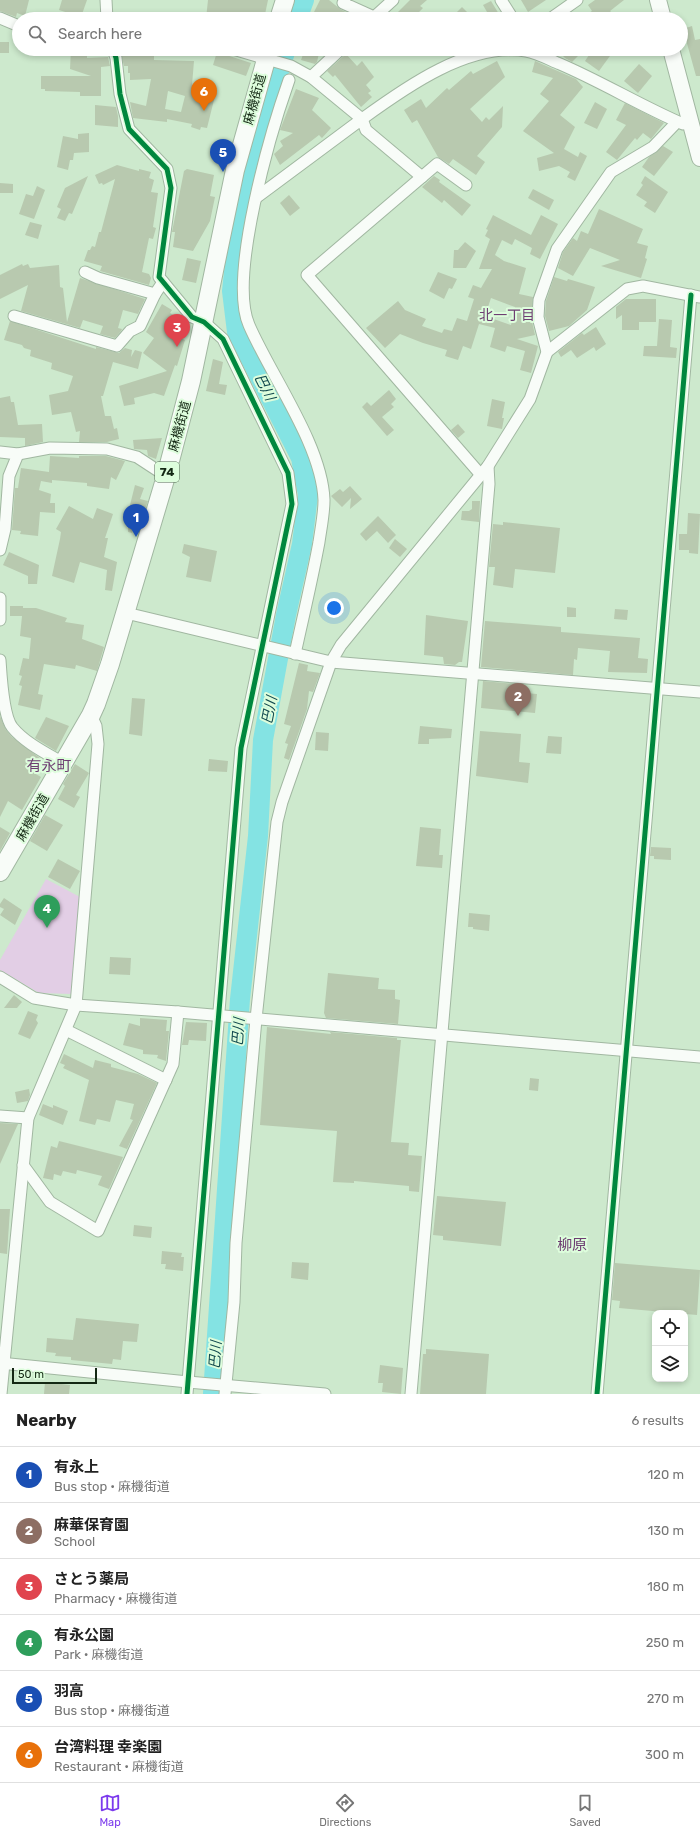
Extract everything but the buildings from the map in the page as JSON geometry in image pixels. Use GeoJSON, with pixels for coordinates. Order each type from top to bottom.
{"type":"FeatureCollection","features":[{"type":"Feature","properties":{"kind":"main road"},"geometry":{"type":"LineString","coordinates":[[281,12],[285,0]]}},
{"type":"Feature","properties":{"kind":"main road","name":"麻機街道"},"geometry":{"type":"LineString","coordinates":[[0,872],[99,698],[126,613],[166,476],[191,381],[235,170],[266,56]]}},
{"type":"Feature","properties":{"kind":"street"},"geometry":{"type":"LineString","coordinates":[[106,0],[107,12]]}},
{"type":"Feature","properties":{"kind":"street"},"geometry":{"type":"LineString","coordinates":[[344,0],[343,3],[361,12]]}},
{"type":"Feature","properties":{"kind":"street"},"geometry":{"type":"LineString","coordinates":[[380,12],[393,0]]}},
{"type":"Feature","properties":{"kind":"street"},"geometry":{"type":"LineString","coordinates":[[501,0],[509,12]]}},
{"type":"Feature","properties":{"kind":"street"},"geometry":{"type":"LineString","coordinates":[[560,12],[577,0]]}},
{"type":"Feature","properties":{"kind":"street"},"geometry":{"type":"LineString","coordinates":[[658,0],[661,12]]}},
{"type":"Feature","properties":{"kind":"street"},"geometry":{"type":"LineString","coordinates":[[0,18],[12,23]]}},
{"type":"Feature","properties":{"kind":"street"},"geometry":{"type":"LineString","coordinates":[[115,56],[120,94],[129,129],[167,169],[171,188],[159,277],[192,317],[204,322],[223,339],[288,473],[292,504],[241,748],[217,1016],[187,1394]]}},
{"type":"Feature","properties":{"kind":"street"},"geometry":{"type":"LineString","coordinates":[[273,56],[311,77],[362,119],[366,130],[422,177]]}},
{"type":"Feature","properties":{"kind":"street"},"geometry":{"type":"LineString","coordinates":[[311,77],[334,56]]}},
{"type":"Feature","properties":{"kind":"street"},"geometry":{"type":"LineString","coordinates":[[258,197],[404,88],[431,73],[466,58],[476,56]]}},
{"type":"Feature","properties":{"kind":"street"},"geometry":{"type":"LineString","coordinates":[[540,56],[696,130]]}},
{"type":"Feature","properties":{"kind":"street"},"geometry":{"type":"LineString","coordinates":[[673,56],[696,130],[700,158]]}},
{"type":"Feature","properties":{"kind":"street"},"geometry":{"type":"LineString","coordinates":[[289,80],[281,104],[258,197],[245,256],[243,278],[245,314],[249,326],[313,454],[322,484],[324,500],[316,560],[295,654]]}},
{"type":"Feature","properties":{"kind":"street"},"geometry":{"type":"LineString","coordinates":[[547,352],[538,317],[539,300],[557,249],[611,172],[653,147],[677,122]]}},
{"type":"Feature","properties":{"kind":"street"},"geometry":{"type":"LineString","coordinates":[[411,1394],[489,484],[485,471],[307,275],[437,164],[466,185]]}},
{"type":"Feature","properties":{"kind":"street"},"geometry":{"type":"LineString","coordinates":[[85,272],[98,278],[155,294]]}},
{"type":"Feature","properties":{"kind":"street"},"geometry":{"type":"LineString","coordinates":[[14,316],[117,346],[130,331],[140,326],[155,294],[163,282]]}},
{"type":"Feature","properties":{"kind":"street"},"geometry":{"type":"LineString","coordinates":[[225,1390],[234,1302],[236,1243],[256,1019],[277,822],[282,802],[330,662],[341,645],[485,471],[530,399],[547,352],[627,289],[642,286],[696,296],[656,687],[597,1394]]}},
{"type":"Feature","properties":{"kind":"street"},"geometry":{"type":"LineString","coordinates":[[0,452],[18,454],[50,448],[107,448],[136,457],[166,476]]}},
{"type":"Feature","properties":{"kind":"street"},"geometry":{"type":"LineString","coordinates":[[0,550],[5,529],[9,476],[18,454]]}},
{"type":"Feature","properties":{"kind":"street"},"geometry":{"type":"LineString","coordinates":[[0,598],[0,620]]}},
{"type":"Feature","properties":{"kind":"street"},"geometry":{"type":"LineString","coordinates":[[126,613],[330,662],[656,687],[700,692]]}},
{"type":"Feature","properties":{"kind":"street"},"geometry":{"type":"LineString","coordinates":[[0,660],[3,696],[12,726],[34,746],[63,763]]}},
{"type":"Feature","properties":{"kind":"street"},"geometry":{"type":"LineString","coordinates":[[1,1394],[2,1363],[28,1118],[76,1005],[98,744],[96,726],[90,715]]}},
{"type":"Feature","properties":{"kind":"street"},"geometry":{"type":"LineString","coordinates":[[0,978],[34,998],[76,1005],[178,1012],[441,1036],[700,1057]]}},
{"type":"Feature","properties":{"kind":"street"},"geometry":{"type":"LineString","coordinates":[[23,1165],[50,1202],[98,1231],[173,1064],[178,1012]]}},
{"type":"Feature","properties":{"kind":"street"},"geometry":{"type":"LineString","coordinates":[[66,1030],[166,1080]]}},
{"type":"Feature","properties":{"kind":"street"},"geometry":{"type":"LineString","coordinates":[[0,1116],[28,1118]]}},
{"type":"Feature","properties":{"kind":"street"},"geometry":{"type":"LineString","coordinates":[[2,1363],[188,1382],[225,1390],[325,1394]]}},
{"type":"Feature","properties":{"kind":"shaded area"},"geometry":{"type":"Polygon","coordinates":[[[46,879],[80,897],[72,994],[39,993],[0,970],[0,960],[46,879]]]}},
{"type":"Feature","properties":{"kind":"waterway","name":"巴川"},"geometry":{"type":"LineString","coordinates":[[300,12],[304,0]]}},
{"type":"Feature","properties":{"kind":"waterway","name":"巴川"},"geometry":{"type":"LineString","coordinates":[[213,1394],[240,999],[258,836],[263,740],[286,615],[302,544],[308,495],[301,458],[237,332],[232,291],[238,235],[263,121],[284,56]]}},
{"type":"Feature","properties":{"kind":"cycle path"},"geometry":{"type":"LineString","coordinates":[[115,56],[120,94],[129,129],[167,169],[171,188],[159,277],[192,317],[204,322],[223,339],[288,473],[292,504],[241,748],[187,1394]]}},
{"type":"Feature","properties":{"kind":"cycle path"},"geometry":{"type":"LineString","coordinates":[[597,1394],[691,295]]}},
{"type":"Feature","properties":{"kind":"place","name":"台湾料理 幸楽園"},"geometry":{"type":"Point","coordinates":[204,111]}},
{"type":"Feature","properties":{"kind":"place","name":"羽高"},"geometry":{"type":"Point","coordinates":[223,172]}},
{"type":"Feature","properties":{"kind":"place","name":"さとう薬局"},"geometry":{"type":"Point","coordinates":[177,347]}},
{"type":"Feature","properties":{"kind":"place","name":"有永上"},"geometry":{"type":"Point","coordinates":[136,537]}},
{"type":"Feature","properties":{"kind":"place","name":"麻華保育園"},"geometry":{"type":"Point","coordinates":[518,716]}},
{"type":"Feature","properties":{"kind":"place","name":"有永公園"},"geometry":{"type":"Point","coordinates":[47,928]}},
{"type":"Feature","properties":{"kind":"district","name":"北一丁目"},"geometry":{"type":"Point","coordinates":[507,315]}},
{"type":"Feature","properties":{"kind":"district","name":"有永町"},"geometry":{"type":"Point","coordinates":[49,766]}},
{"type":"Feature","properties":{"kind":"district","name":"柳原"},"geometry":{"type":"Point","coordinates":[572,1245]}}]}
